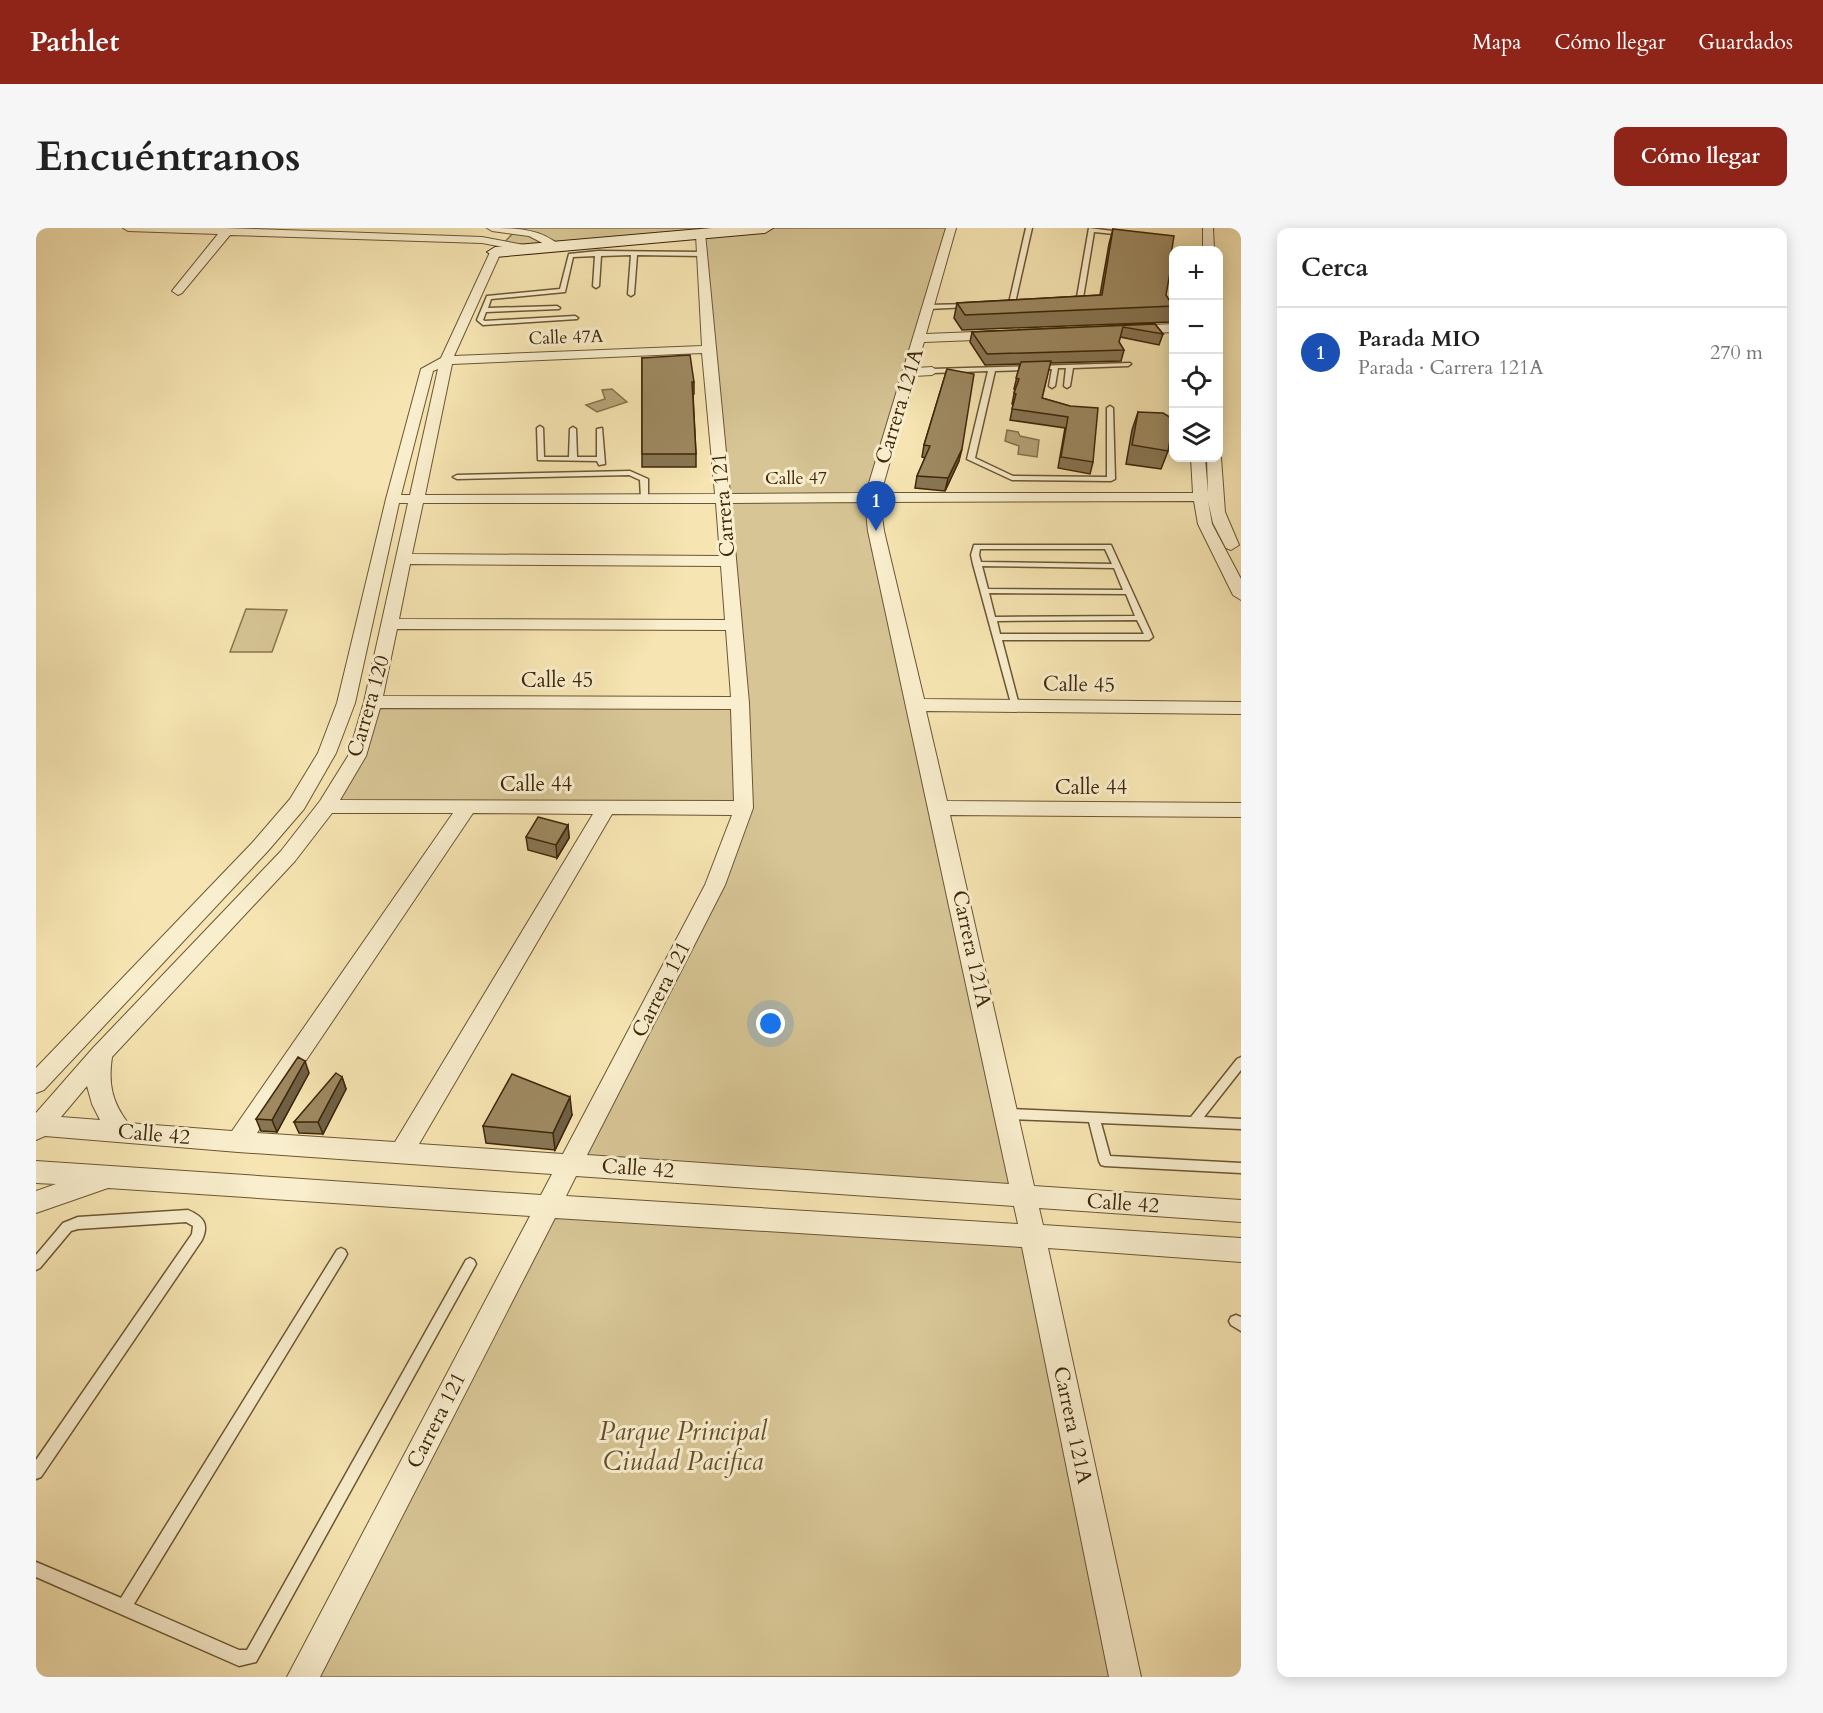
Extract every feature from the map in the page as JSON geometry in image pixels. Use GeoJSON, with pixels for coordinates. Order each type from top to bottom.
{"type":"FeatureCollection","features":[{"type":"Feature","properties":{"kind":"main road"},"geometry":{"type":"LineString","coordinates":[[495,252],[765,228]]}},
{"type":"Feature","properties":{"kind":"street"},"geometry":{"type":"LineString","coordinates":[[128,228],[226,232],[247,230],[482,240],[524,248]]}},
{"type":"Feature","properties":{"kind":"street"},"geometry":{"type":"LineString","coordinates":[[482,240],[492,228],[535,233],[547,239],[554,246]]}},
{"type":"Feature","properties":{"kind":"street","name":"Carrera 121A"},"geometry":{"type":"LineString","coordinates":[[951,228],[872,498],[876,531],[941,808],[1026,1197],[1125,1677]]}},
{"type":"Feature","properties":{"kind":"street"},"geometry":{"type":"LineString","coordinates":[[1208,228],[1209,246]]}},
{"type":"Feature","properties":{"kind":"street"},"geometry":{"type":"LineString","coordinates":[[178,291],[226,232]]}},
{"type":"Feature","properties":{"kind":"street","name":"Carrera 121"},"geometry":{"type":"LineString","coordinates":[[303,1677],[715,885],[744,808],[740,703],[708,349],[701,235]]}},
{"type":"Feature","properties":{"kind":"street","name":"Carrera 120"},"geometry":{"type":"LineString","coordinates":[[37,1127],[101,1054],[288,856],[327,806],[357,756],[373,702],[446,360],[495,252]]}},
{"type":"Feature","properties":{"kind":"street"},"geometry":{"type":"LineString","coordinates":[[1116,330],[1169,328]]}},
{"type":"Feature","properties":{"kind":"street"},"geometry":{"type":"LineString","coordinates":[[920,338],[1012,334]]}},
{"type":"Feature","properties":{"kind":"street","name":"Calle 47A"},"geometry":{"type":"LineString","coordinates":[[427,369],[446,360],[708,349]]}},
{"type":"Feature","properties":{"kind":"street","name":"Carrera 120"},"geometry":{"type":"LineString","coordinates":[[36,1083],[260,847],[297,804],[327,753],[346,703],[393,499],[427,369]]}},
{"type":"Feature","properties":{"kind":"street"},"geometry":{"type":"LineString","coordinates":[[908,372],[932,371]]}},
{"type":"Feature","properties":{"kind":"street"},"geometry":{"type":"LineString","coordinates":[[1199,462],[1207,497],[1241,564]]}},
{"type":"Feature","properties":{"kind":"street"},"geometry":{"type":"LineString","coordinates":[[1213,462],[1204,524],[1241,595]]}},
{"type":"Feature","properties":{"kind":"street","name":"Calle 47"},"geometry":{"type":"LineString","coordinates":[[393,499],[1207,497]]}},
{"type":"Feature","properties":{"kind":"street"},"geometry":{"type":"LineString","coordinates":[[403,559],[728,561]]}},
{"type":"Feature","properties":{"kind":"street"},"geometry":{"type":"LineString","coordinates":[[390,624],[734,625]]}},
{"type":"Feature","properties":{"kind":"street","name":"Calle 45"},"geometry":{"type":"LineString","coordinates":[[373,702],[740,703]]}},
{"type":"Feature","properties":{"kind":"street","name":"Calle 45"},"geometry":{"type":"LineString","coordinates":[[916,705],[1241,708]]}},
{"type":"Feature","properties":{"kind":"street","name":"Calle 44"},"geometry":{"type":"LineString","coordinates":[[327,806],[744,808]]}},
{"type":"Feature","properties":{"kind":"street"},"geometry":{"type":"LineString","coordinates":[[238,1142],[468,807]]}},
{"type":"Feature","properties":{"kind":"street"},"geometry":{"type":"LineString","coordinates":[[401,1153],[607,807]]}},
{"type":"Feature","properties":{"kind":"street","name":"Calle 44"},"geometry":{"type":"LineString","coordinates":[[941,808],[1241,810]]}},
{"type":"Feature","properties":{"kind":"street"},"geometry":{"type":"LineString","coordinates":[[101,1054],[98,1075],[100,1096],[108,1115],[121,1131]]}},
{"type":"Feature","properties":{"kind":"street","name":"Calle 42"},"geometry":{"type":"LineString","coordinates":[[37,1127],[121,1131],[238,1142],[1241,1211]]}},
{"type":"Feature","properties":{"kind":"street"},"geometry":{"type":"LineString","coordinates":[[36,1172],[547,1208],[1034,1235],[1241,1251]]}},
{"type":"Feature","properties":{"kind":"street"},"geometry":{"type":"LineString","coordinates":[[36,1202],[110,1177]]}},
{"type":"Feature","properties":{"kind":"lane"},"geometry":{"type":"LineString","coordinates":[[1012,303],[1029,228]]}},
{"type":"Feature","properties":{"kind":"lane"},"geometry":{"type":"LineString","coordinates":[[1055,301],[1080,298],[1092,229],[1129,234],[1128,244]]}},
{"type":"Feature","properties":{"kind":"lane"},"geometry":{"type":"LineString","coordinates":[[575,318],[483,323],[480,320],[489,297],[560,293],[565,289],[569,256],[634,253],[703,254]]}},
{"type":"Feature","properties":{"kind":"lane"},"geometry":{"type":"LineString","coordinates":[[631,294],[634,253]]}},
{"type":"Feature","properties":{"kind":"lane"},"geometry":{"type":"LineString","coordinates":[[596,286],[598,254]]}},
{"type":"Feature","properties":{"kind":"lane"},"geometry":{"type":"LineString","coordinates":[[1000,304],[1023,303]]}},
{"type":"Feature","properties":{"kind":"lane"},"geometry":{"type":"LineString","coordinates":[[928,307],[976,305]]}},
{"type":"Feature","properties":{"kind":"lane"},"geometry":{"type":"LineString","coordinates":[[483,310],[557,308]]}},
{"type":"Feature","properties":{"kind":"lane"},"geometry":{"type":"LineString","coordinates":[[932,371],[1128,364]]}},
{"type":"Feature","properties":{"kind":"lane"},"geometry":{"type":"LineString","coordinates":[[1067,386],[1070,366]]}},
{"type":"Feature","properties":{"kind":"lane"},"geometry":{"type":"LineString","coordinates":[[1052,386],[1055,367]]}},
{"type":"Feature","properties":{"kind":"lane"},"geometry":{"type":"LineString","coordinates":[[992,369],[971,459],[1012,478],[1111,479],[1110,408]]}},
{"type":"Feature","properties":{"kind":"lane"},"geometry":{"type":"LineString","coordinates":[[540,428],[540,459],[600,459]]}},
{"type":"Feature","properties":{"kind":"lane"},"geometry":{"type":"LineString","coordinates":[[573,429],[573,459]]}},
{"type":"Feature","properties":{"kind":"lane"},"geometry":{"type":"LineString","coordinates":[[600,429],[600,459],[603,473]]}},
{"type":"Feature","properties":{"kind":"lane"},"geometry":{"type":"LineString","coordinates":[[457,477],[603,473],[639,475],[644,479],[645,498]]}},
{"type":"Feature","properties":{"kind":"lane"},"geometry":{"type":"LineString","coordinates":[[997,637],[1149,637],[1108,547],[977,547],[975,555],[977,564],[984,591],[1016,705]]}},
{"type":"Feature","properties":{"kind":"lane"},"geometry":{"type":"LineString","coordinates":[[977,564],[1116,566]]}},
{"type":"Feature","properties":{"kind":"lane"},"geometry":{"type":"LineString","coordinates":[[984,591],[1128,592]]}},
{"type":"Feature","properties":{"kind":"lane"},"geometry":{"type":"LineString","coordinates":[[992,619],[1140,618]]}},
{"type":"Feature","properties":{"kind":"lane"},"geometry":{"type":"LineString","coordinates":[[1194,1122],[1241,1062]]}},
{"type":"Feature","properties":{"kind":"lane"},"geometry":{"type":"LineString","coordinates":[[1008,1114],[1241,1124]]}},
{"type":"Feature","properties":{"kind":"lane"},"geometry":{"type":"LineString","coordinates":[[1094,1118],[1105,1161],[1241,1168]]}},
{"type":"Feature","properties":{"kind":"lane"},"geometry":{"type":"LineString","coordinates":[[36,1264],[67,1227],[78,1223],[188,1216],[199,1224],[198,1236],[36,1472]]}},
{"type":"Feature","properties":{"kind":"lane"},"geometry":{"type":"LineString","coordinates":[[124,1607],[341,1254]]}},
{"type":"Feature","properties":{"kind":"lane"},"geometry":{"type":"LineString","coordinates":[[36,1569],[239,1658],[251,1657],[470,1264]]}},
{"type":"Feature","properties":{"kind":"green space"},"geometry":{"type":"Polygon","coordinates":[[[518,228],[951,228],[872,498],[1026,1197],[571,1163],[744,809],[327,806],[373,702],[739,703],[701,235],[495,252],[518,228]]]}},
{"type":"Feature","properties":{"kind":"green space"},"geometry":{"type":"Polygon","coordinates":[[[246,609],[287,610],[272,652],[230,652],[246,609]]]}},
{"type":"Feature","properties":{"kind":"green space","name":"Parque Principal Ciudad Pacifica"},"geometry":{"type":"Polygon","coordinates":[[[547,1208],[1034,1235],[1125,1677],[303,1677],[547,1208]]]}},
{"type":"Feature","properties":{"kind":"shaded area"},"geometry":{"type":"Polygon","coordinates":[[[612,389],[627,402],[597,412],[586,405],[605,399],[602,390],[612,389]]]}},
{"type":"Feature","properties":{"kind":"shaded area"},"geometry":{"type":"Polygon","coordinates":[[[1007,430],[1018,432],[1020,436],[1039,440],[1037,457],[1018,454],[1019,446],[1005,441],[1007,430]]]}},
{"type":"Feature","properties":{"kind":"building"},"geometry":{"type":"Polygon","coordinates":[[[1113,229],[1174,236],[1172,246],[1169,246],[1169,278],[1166,295],[1169,306],[965,315],[957,303],[1102,295],[1113,229]]]}},
{"type":"Feature","properties":{"kind":"building"},"geometry":{"type":"Polygon","coordinates":[[[1155,324],[1163,334],[1123,327],[1119,342],[1124,350],[987,354],[972,332],[1155,324]]]}},
{"type":"Feature","properties":{"kind":"building"},"geometry":{"type":"Polygon","coordinates":[[[690,355],[694,382],[692,382],[696,454],[642,454],[642,358],[690,355]]]}},
{"type":"Feature","properties":{"kind":"building"},"geometry":{"type":"Polygon","coordinates":[[[1051,361],[1042,398],[1070,406],[1098,408],[1093,462],[1061,457],[1068,417],[1012,409],[1019,379],[1016,378],[1021,362],[1051,361]]]}},
{"type":"Feature","properties":{"kind":"building"},"geometry":{"type":"Polygon","coordinates":[[[947,369],[974,374],[962,449],[948,478],[917,476],[930,446],[924,445],[947,369]]]}},
{"type":"Feature","properties":{"kind":"building"},"geometry":{"type":"Polygon","coordinates":[[[1138,412],[1163,413],[1169,417],[1168,451],[1132,445],[1138,412]]]}},
{"type":"Feature","properties":{"kind":"building"},"geometry":{"type":"Polygon","coordinates":[[[538,817],[568,825],[556,845],[526,837],[538,817]]]}},
{"type":"Feature","properties":{"kind":"building"},"geometry":{"type":"Polygon","coordinates":[[[298,1057],[305,1061],[272,1120],[256,1119],[298,1057]]]}},
{"type":"Feature","properties":{"kind":"building"},"geometry":{"type":"Polygon","coordinates":[[[336,1073],[342,1077],[318,1122],[294,1122],[336,1073]]]}},
{"type":"Feature","properties":{"kind":"building"},"geometry":{"type":"Polygon","coordinates":[[[512,1074],[570,1097],[553,1133],[483,1126],[512,1074]]]}},
{"type":"Feature","properties":{"kind":"place","name":"Parada MIO"},"geometry":{"type":"Point","coordinates":[876,531]}}]}
